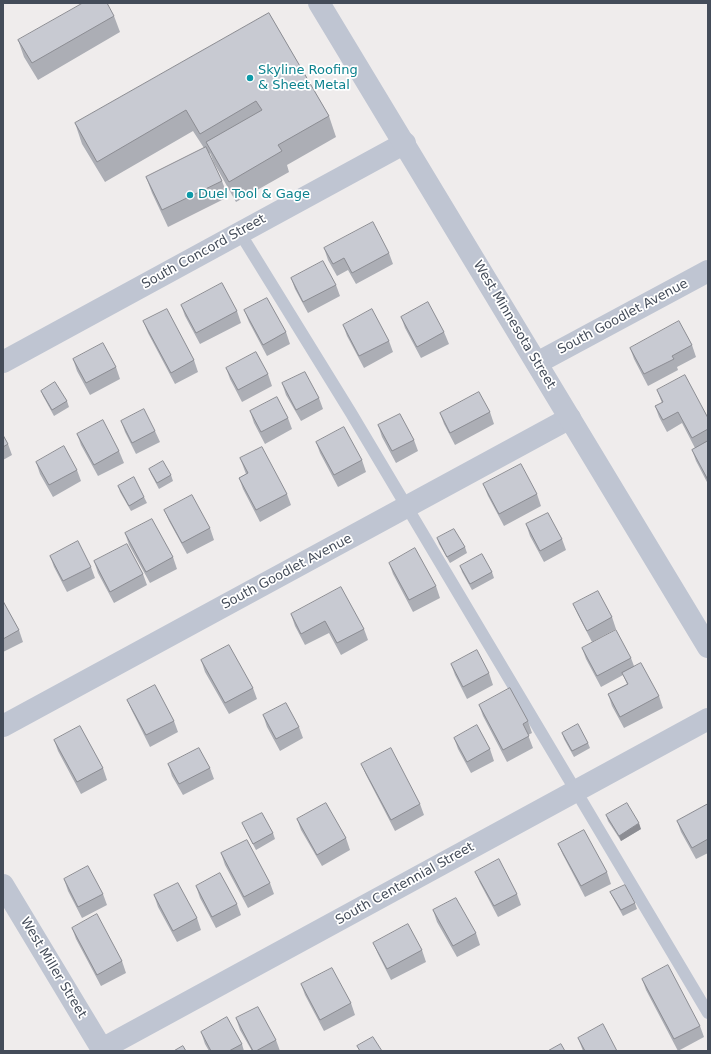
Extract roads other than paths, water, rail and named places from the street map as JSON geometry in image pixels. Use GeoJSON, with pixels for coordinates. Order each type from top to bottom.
{"type":"FeatureCollection","features":[{"type":"Feature","properties":{"kind":"street","name":"West Minnesota Street"},"geometry":{"type":"LineString","coordinates":[[319,3],[405,143],[708,647]]}},
{"type":"Feature","properties":{"kind":"street","name":"South Concord Street"},"geometry":{"type":"LineString","coordinates":[[3,362],[405,143]]}},
{"type":"Feature","properties":{"kind":"street","name":"South Goodlet Avenue"},"geometry":{"type":"LineString","coordinates":[[537,363],[708,271]]}},
{"type":"Feature","properties":{"kind":"street","name":"South Goodlet Avenue"},"geometry":{"type":"LineString","coordinates":[[3,726],[570,418]]}},
{"type":"Feature","properties":{"kind":"street","name":"South Centennial Street"},"geometry":{"type":"LineString","coordinates":[[103,1050],[708,719]]}},
{"type":"Feature","properties":{"kind":"street","name":"West Miller Street"},"geometry":{"type":"LineString","coordinates":[[3,885],[103,1050]]}},
{"type":"Feature","properties":{"kind":"lane"},"geometry":{"type":"LineString","coordinates":[[240,233],[406,507],[708,1013]]}},
{"type":"Feature","properties":{"kind":"place","name":"Skyline Roofing & Sheet Metal"},"geometry":{"type":"Point","coordinates":[250,78]}},
{"type":"Feature","properties":{"kind":"place","name":"Duel Tool & Gage"},"geometry":{"type":"Point","coordinates":[190,195]}}]}
